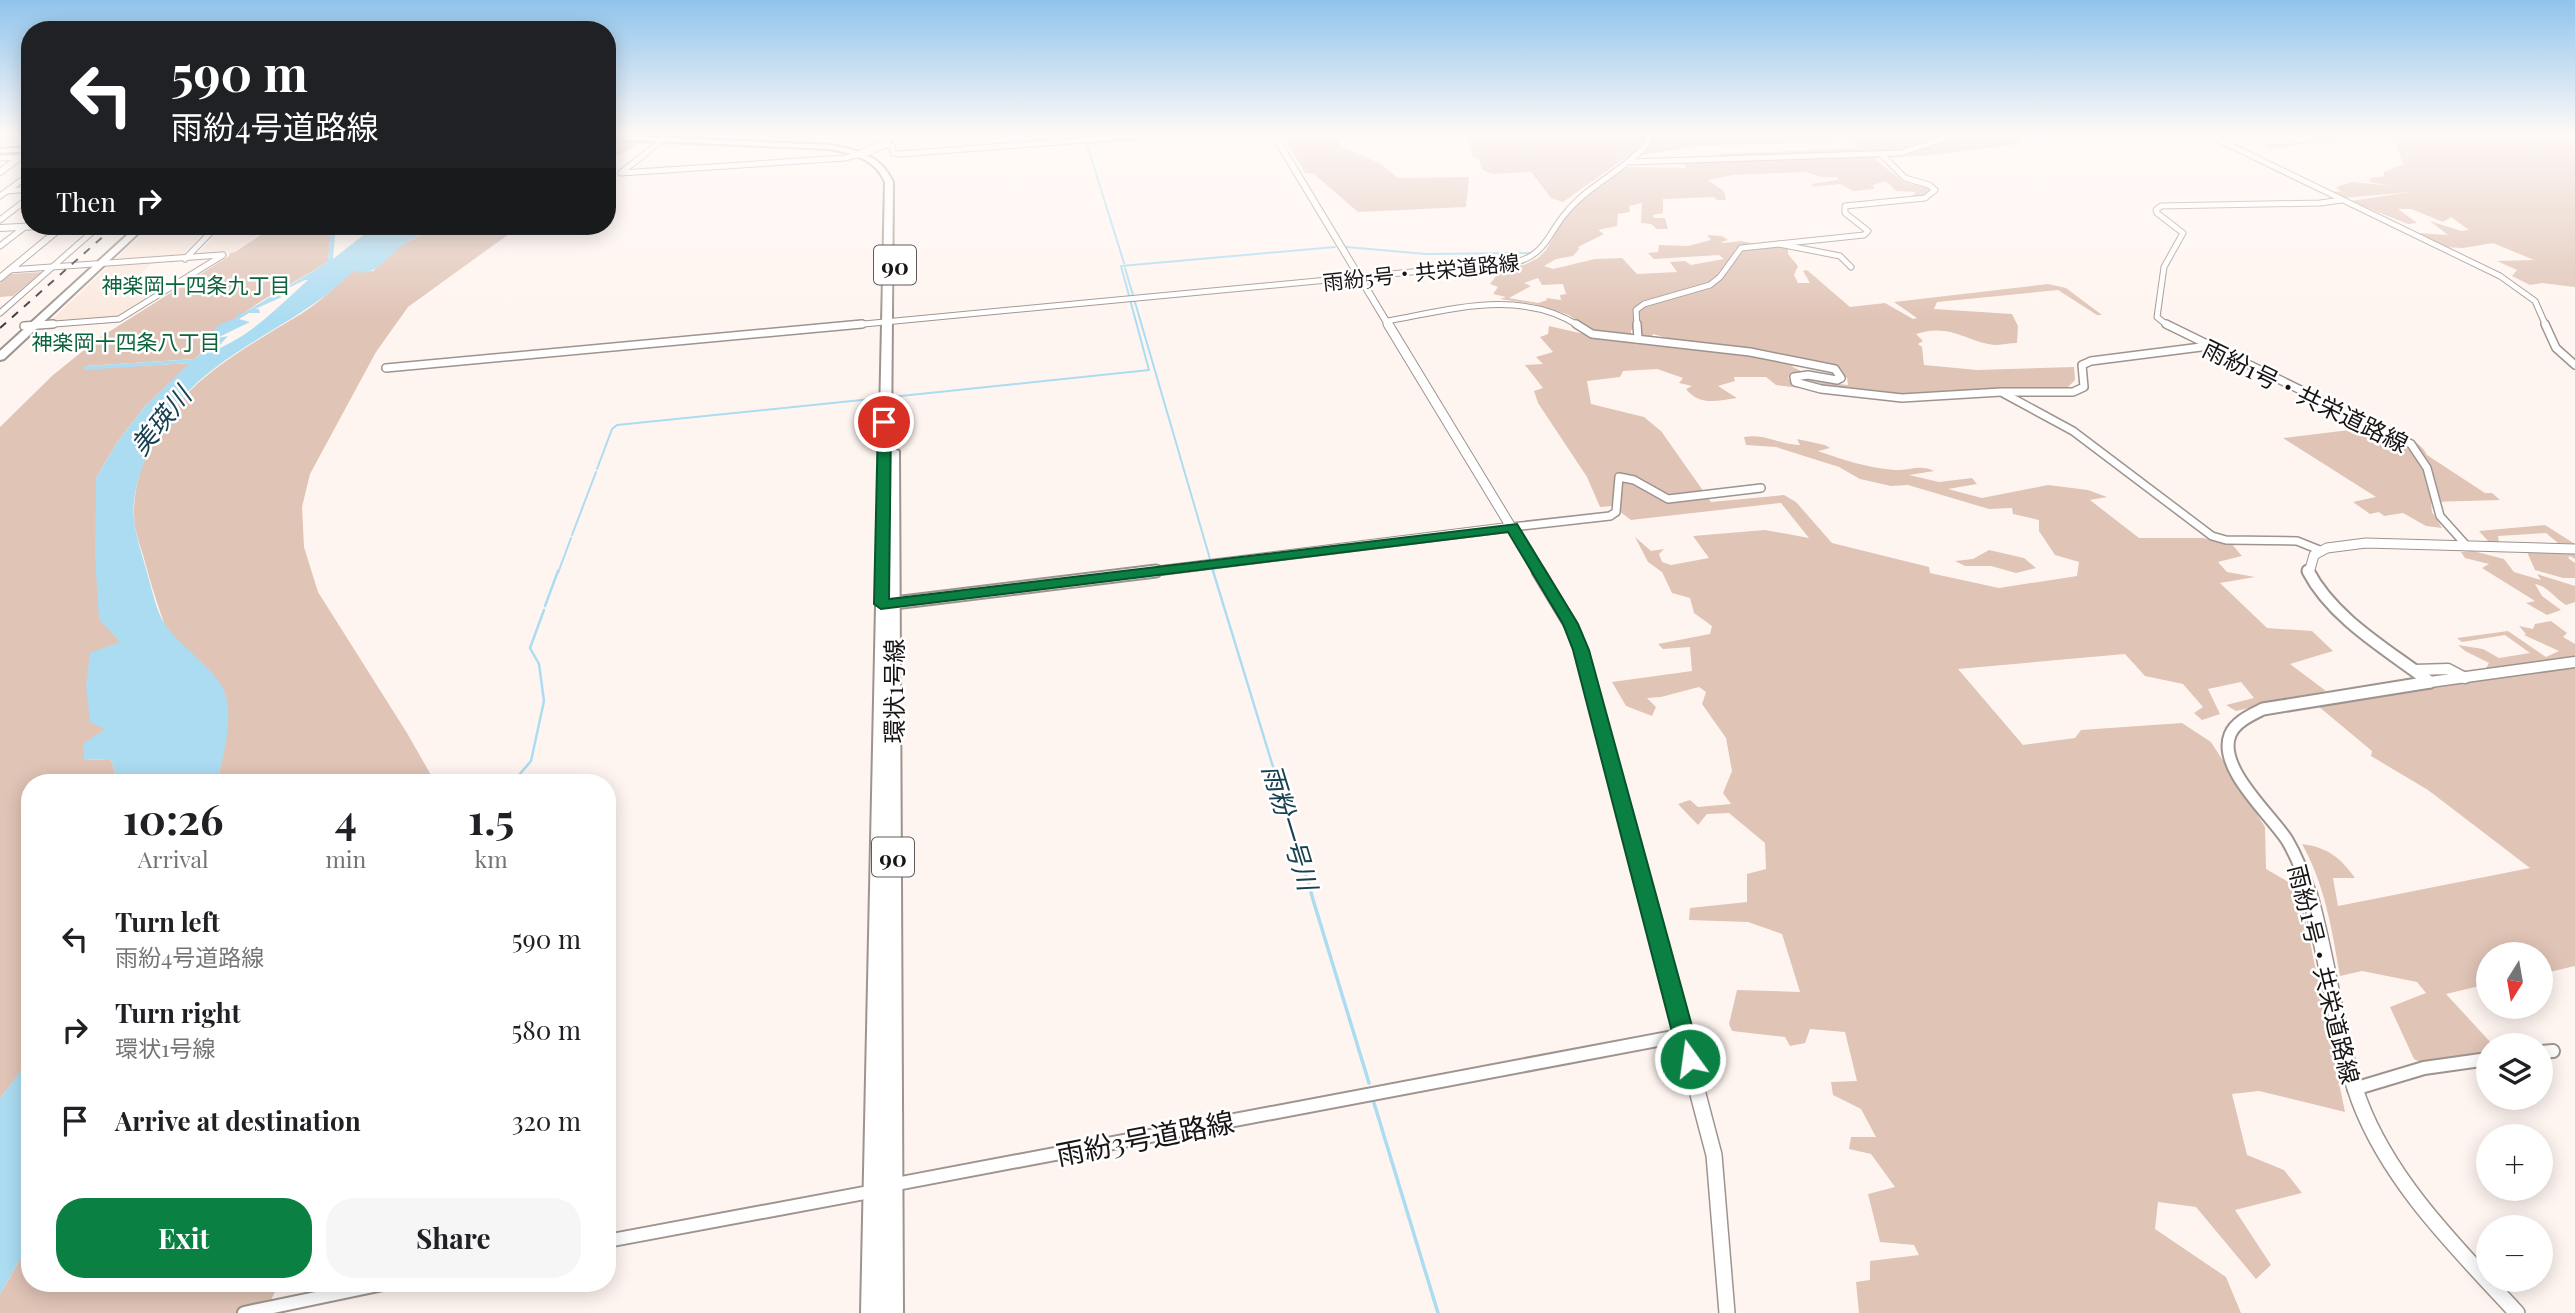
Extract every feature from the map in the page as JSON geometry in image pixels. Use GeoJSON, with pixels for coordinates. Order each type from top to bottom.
{"type":"FeatureCollection","features":[{"type":"Feature","properties":{"kind":"main road","name":"環状1号線"},"geometry":{"type":"LineString","coordinates":[[872,1313],[887,604],[889,196]]}},
{"type":"Feature","properties":{"kind":"main road"},"geometry":{"type":"LineString","coordinates":[[96,265],[125,235]]}},
{"type":"Feature","properties":{"kind":"main road"},"geometry":{"type":"LineString","coordinates":[[0,357],[29,326],[131,235]]}},
{"type":"Feature","properties":{"kind":"main road"},"geometry":{"type":"LineString","coordinates":[[0,348],[29,326]]}},
{"type":"Feature","properties":{"kind":"main road","name":"環状1号線"},"geometry":{"type":"LineString","coordinates":[[887,604],[892,1313]]}},
{"type":"Feature","properties":{"kind":"street"},"geometry":{"type":"LineString","coordinates":[[1311,196],[1570,624],[1581,650],[1714,1155],[1727,1313]]}},
{"type":"Feature","properties":{"kind":"street","name":"雨紛5号・共栄道路線"},"geometry":{"type":"LineString","coordinates":[[386,368],[1508,264],[1529,259],[1551,239],[1567,210],[1585,196]]}},
{"type":"Feature","properties":{"kind":"street"},"geometry":{"type":"LineString","coordinates":[[1638,340],[1636,310],[1644,303],[1711,285],[1724,276],[1735,252],[1741,248],[1864,235],[1868,231],[1866,228],[1845,213],[1844,206],[1927,196]]}},
{"type":"Feature","properties":{"kind":"street"},"geometry":{"type":"LineString","coordinates":[[2334,196],[2500,276],[2524,291],[2535,301],[2556,348],[2575,365]]}},
{"type":"Feature","properties":{"kind":"street","name":"雨紛1号・共栄道路線"},"geometry":{"type":"LineString","coordinates":[[2342,200],[2163,205],[2156,210],[2183,233],[2164,267],[2157,317],[2173,329],[2412,444],[2427,462],[2438,511],[2449,529],[2466,545]]}},
{"type":"Feature","properties":{"kind":"street"},"geometry":{"type":"LineString","coordinates":[[0,220],[21,204]]}},
{"type":"Feature","properties":{"kind":"street"},"geometry":{"type":"LineString","coordinates":[[0,228],[21,226]]}},
{"type":"Feature","properties":{"kind":"street"},"geometry":{"type":"LineString","coordinates":[[0,246],[21,230]]}},
{"type":"Feature","properties":{"kind":"street"},"geometry":{"type":"LineString","coordinates":[[0,277],[52,235]]}},
{"type":"Feature","properties":{"kind":"street"},"geometry":{"type":"LineString","coordinates":[[0,313],[89,235]]}},
{"type":"Feature","properties":{"kind":"street"},"geometry":{"type":"LineString","coordinates":[[185,258],[208,235]]}},
{"type":"Feature","properties":{"kind":"street"},"geometry":{"type":"LineString","coordinates":[[1774,243],[1840,256],[1851,267]]}},
{"type":"Feature","properties":{"kind":"street"},"geometry":{"type":"LineString","coordinates":[[9,270],[223,256],[119,319],[29,326]]}},
{"type":"Feature","properties":{"kind":"street"},"geometry":{"type":"LineString","coordinates":[[1387,321],[1504,303],[1564,316],[1592,334],[1773,355],[1835,369],[1841,378],[1837,380],[1808,375],[1794,377],[1795,382],[1821,389],[1902,398],[2082,390],[2082,365],[2091,361],[2209,346]]}},
{"type":"Feature","properties":{"kind":"street"},"geometry":{"type":"LineString","coordinates":[[2001,392],[2073,431],[2212,536],[2226,540],[2297,541],[2322,551]]}},
{"type":"Feature","properties":{"kind":"street"},"geometry":{"type":"LineString","coordinates":[[887,604],[1610,516],[1616,512],[1619,477],[1634,480],[1668,499],[1761,488]]}},
{"type":"Feature","properties":{"kind":"street"},"geometry":{"type":"LineString","coordinates":[[2575,549],[2345,544],[2314,555],[2308,570],[2316,588],[2340,612],[2430,682],[2575,662]]}},
{"type":"Feature","properties":{"kind":"street"},"geometry":{"type":"LineString","coordinates":[[2414,670],[2448,669],[2465,678]]}},
{"type":"Feature","properties":{"kind":"street","name":"雨紛1号・共栄道路線"},"geometry":{"type":"LineString","coordinates":[[2430,682],[2263,709],[2242,720],[2228,737],[2229,754],[2235,769],[2286,839],[2305,876],[2354,1089],[2372,1133],[2396,1173],[2443,1231],[2517,1313]]}},
{"type":"Feature","properties":{"kind":"street","name":"雨紛3号道路線"},"geometry":{"type":"LineString","coordinates":[[616,1239],[1684,1035]]}},
{"type":"Feature","properties":{"kind":"street"},"geometry":{"type":"LineString","coordinates":[[2354,1089],[2424,1068],[2476,1061]]}},
{"type":"Feature","properties":{"kind":"street"},"geometry":{"type":"LineString","coordinates":[[244,1313],[345,1292]]}},
{"type":"Feature","properties":{"kind":"shaded area"},"geometry":{"type":"Polygon","coordinates":[[[1340,196],[1467,196],[1466,207],[1358,212],[1340,196]]]}},
{"type":"Feature","properties":{"kind":"shaded area"},"geometry":{"type":"Polygon","coordinates":[[[1550,196],[1571,196],[1563,202],[1550,196]]]}},
{"type":"Feature","properties":{"kind":"shaded area"},"geometry":{"type":"Polygon","coordinates":[[[1587,196],[1725,196],[1726,200],[1717,200],[1714,197],[1663,199],[1663,213],[1653,215],[1654,218],[1665,218],[1668,229],[1657,229],[1651,224],[1641,223],[1642,203],[1629,206],[1630,212],[1618,214],[1617,226],[1598,230],[1604,234],[1578,247],[1573,256],[1556,259],[1544,266],[1553,269],[1595,259],[1622,258],[1637,274],[1677,272],[1670,262],[1685,261],[1691,265],[1724,259],[1719,255],[1654,259],[1648,253],[1658,252],[1659,245],[1688,246],[1711,240],[1707,235],[1722,236],[1728,240],[1721,242],[1723,243],[1741,241],[1756,244],[1739,246],[1734,251],[1739,252],[1763,246],[1788,249],[1788,254],[1798,266],[1794,275],[1798,283],[1810,283],[1803,271],[1807,270],[1850,307],[1885,303],[1913,319],[1917,318],[1894,302],[2048,284],[2066,288],[2102,315],[2097,315],[2058,290],[1937,302],[1934,309],[2012,314],[2018,326],[2017,343],[1994,345],[1939,331],[1916,334],[1923,341],[1918,344],[1922,347],[1924,365],[1977,370],[2074,367],[2075,380],[2068,387],[1916,395],[1808,384],[1803,380],[1848,385],[1847,378],[1831,365],[1681,342],[1653,334],[1651,338],[1642,337],[1638,330],[1631,330],[1631,336],[1591,331],[1569,315],[1533,304],[1500,299],[1506,297],[1493,294],[1498,287],[1490,284],[1503,267],[1524,265],[1538,258],[1546,250],[1567,211],[1587,196]],[[1538,278],[1524,283],[1531,286],[1509,298],[1538,303],[1547,300],[1546,298],[1561,300],[1560,295],[1566,294],[1563,284],[1542,285],[1538,278]]]}},
{"type":"Feature","properties":{"kind":"shaded area"},"geometry":{"type":"Polygon","coordinates":[[[1930,196],[1930,198],[1925,201],[1912,197],[1930,196]]]}},
{"type":"Feature","properties":{"kind":"shaded area"},"geometry":{"type":"Polygon","coordinates":[[[2382,196],[2575,196],[2575,287],[2542,283],[2530,285],[2512,276],[2517,270],[2497,261],[2534,260],[2493,243],[2463,248],[2445,247],[2417,233],[2448,235],[2430,221],[2461,231],[2469,230],[2451,217],[2443,222],[2411,209],[2398,209],[2417,223],[2408,224],[2350,201],[2382,196]]]}},
{"type":"Feature","properties":{"kind":"shaded area"},"geometry":{"type":"Polygon","coordinates":[[[141,235],[203,235],[178,261],[152,263],[134,280],[141,281],[134,288],[179,285],[130,317],[56,322],[52,320],[141,235]]]}},
{"type":"Feature","properties":{"kind":"shaded area"},"geometry":{"type":"Polygon","coordinates":[[[215,235],[261,235],[235,252],[197,254],[215,235]]]}},
{"type":"Feature","properties":{"kind":"shaded area"},"geometry":{"type":"Polygon","coordinates":[[[261,235],[330,235],[328,262],[263,300],[207,338],[213,342],[195,359],[86,366],[84,369],[191,363],[146,405],[118,441],[96,478],[120,642],[105,729],[85,760],[111,759],[116,774],[21,774],[21,1071],[0,1099],[0,427],[53,375],[99,338],[261,235]]]}},
{"type":"Feature","properties":{"kind":"shaded area"},"geometry":{"type":"Polygon","coordinates":[[[422,235],[508,235],[408,307],[376,352],[310,474],[302,507],[304,547],[318,592],[430,774],[219,774],[221,765],[170,639],[136,533],[135,496],[145,458],[164,422],[204,378],[239,352],[309,309],[358,266],[356,272],[373,271],[401,245],[422,235]]]}},
{"type":"Feature","properties":{"kind":"shaded area"},"geometry":{"type":"Polygon","coordinates":[[[42,272],[13,296],[0,297],[0,283],[11,274],[42,272]]]}},
{"type":"Feature","properties":{"kind":"shaded area"},"geometry":{"type":"Polygon","coordinates":[[[1549,326],[1588,335],[1742,353],[1814,367],[1791,366],[1803,372],[1788,377],[1792,385],[1799,388],[1776,385],[1766,377],[1734,377],[1735,381],[1718,386],[1737,398],[1716,401],[1697,398],[1686,389],[1692,386],[1679,383],[1683,378],[1657,369],[1623,371],[1620,377],[1587,381],[1591,404],[1644,417],[1661,431],[1711,502],[1784,495],[1796,502],[1832,543],[1929,567],[1930,573],[1999,588],[2077,576],[2079,562],[2055,555],[2039,531],[2039,520],[2013,514],[2012,508],[1989,509],[1908,485],[1891,486],[1860,479],[1839,467],[1776,447],[1746,445],[1744,437],[1759,437],[1800,445],[1797,439],[1825,445],[1830,448],[1818,451],[1876,467],[1895,470],[1929,469],[1934,471],[1909,475],[1939,482],[1972,478],[1977,484],[1948,489],[1982,498],[2048,485],[2088,490],[2107,497],[2090,500],[2139,538],[2203,538],[2231,543],[2242,556],[2218,562],[2227,572],[2255,577],[2220,583],[2267,628],[2312,631],[2333,651],[2290,664],[2326,691],[2236,711],[2226,705],[2254,698],[2241,682],[2208,689],[2220,714],[2202,720],[2194,713],[2203,707],[2183,684],[2145,676],[2125,654],[1958,669],[2023,745],[2075,738],[2081,730],[2182,723],[2211,742],[2265,827],[2266,869],[2299,888],[2345,1112],[2259,1091],[2232,1094],[2247,1155],[2284,1170],[2302,1193],[2235,1210],[2271,1265],[2256,1279],[2196,1207],[2158,1202],[2155,1229],[2226,1277],[2241,1313],[1859,1313],[1856,1282],[1870,1280],[1870,1261],[1919,1255],[1914,1245],[1880,1242],[1868,1194],[1895,1187],[1871,1154],[1849,1149],[1851,1137],[1876,1137],[1861,1109],[1833,1095],[1831,1082],[1857,1081],[1845,1032],[1810,1029],[1805,1043],[1790,1046],[1785,1037],[1732,1031],[1729,1024],[1737,990],[1800,992],[1782,934],[1748,922],[1689,920],[1690,908],[1747,902],[1747,874],[1766,869],[1765,843],[1729,813],[1707,814],[1698,825],[1678,804],[1690,800],[1698,807],[1731,804],[1723,793],[1732,771],[1726,738],[1702,704],[1706,692],[1699,687],[1647,698],[1656,707],[1652,716],[1626,706],[1612,682],[1692,671],[1690,647],[1663,649],[1658,644],[1710,634],[1712,626],[1694,613],[1690,598],[1672,593],[1662,572],[1648,562],[1635,537],[1651,551],[1664,549],[1659,554],[1662,562],[1671,565],[1709,558],[1693,536],[1765,530],[1809,538],[1781,503],[1631,520],[1612,506],[1600,507],[1587,477],[1538,403],[1534,391],[1543,388],[1525,365],[1543,364],[1536,357],[1553,352],[1540,337],[1548,334],[1549,326]]]}},
{"type":"Feature","properties":{"kind":"shaded area"},"geometry":{"type":"Polygon","coordinates":[[[2374,427],[2397,433],[2418,444],[2427,455],[2500,500],[2431,502],[2432,512],[2442,528],[2426,526],[2403,513],[2384,516],[2379,512],[2370,514],[2353,502],[2376,497],[2283,438],[2374,427]]]}},
{"type":"Feature","properties":{"kind":"shaded area"},"geometry":{"type":"Polygon","coordinates":[[[2545,525],[2575,544],[2558,543],[2546,533],[2498,536],[2499,543],[2489,542],[2479,531],[2545,525]]]}},
{"type":"Feature","properties":{"kind":"shaded area"},"geometry":{"type":"Polygon","coordinates":[[[1989,550],[2024,558],[2036,568],[2016,573],[1991,566],[1965,566],[1955,561],[1973,559],[1989,550]]]}},
{"type":"Feature","properties":{"kind":"shaded area"},"geometry":{"type":"Polygon","coordinates":[[[2473,551],[2504,559],[2514,572],[2541,580],[2537,574],[2575,586],[2575,602],[2566,605],[2535,584],[2542,596],[2561,610],[2547,615],[2526,603],[2535,601],[2482,568],[2489,564],[2465,558],[2461,552],[2473,551]]]}},
{"type":"Feature","properties":{"kind":"shaded area"},"geometry":{"type":"Polygon","coordinates":[[[2527,552],[2575,553],[2575,559],[2570,556],[2568,558],[2575,563],[2575,578],[2563,578],[2535,570],[2527,552]]]}},
{"type":"Feature","properties":{"kind":"shaded area"},"geometry":{"type":"Polygon","coordinates":[[[2551,621],[2567,633],[2563,637],[2575,644],[2575,966],[2553,971],[2553,942],[2476,942],[2476,987],[2446,994],[2482,1033],[2476,1033],[2476,1056],[2435,1070],[2414,1059],[2390,1007],[2426,993],[2417,982],[2362,971],[2340,976],[2322,892],[2302,844],[2333,855],[2355,878],[2333,878],[2338,906],[2530,868],[2428,790],[2371,756],[2372,751],[2318,706],[2489,678],[2475,669],[2485,670],[2489,663],[2458,645],[2483,649],[2499,658],[2530,653],[2505,635],[2462,642],[2457,638],[2508,631],[2546,657],[2559,651],[2524,635],[2526,634],[2519,626],[2533,629],[2535,624],[2551,621]]]}},
{"type":"Feature","properties":{"kind":"shaded area"},"geometry":{"type":"Polygon","coordinates":[[[21,1258],[21,1292],[275,1292],[265,1313],[0,1313],[0,1294],[21,1258]]]}},
{"type":"Feature","properties":{"kind":"water","name":"美瑛川"},"geometry":{"type":"Polygon","coordinates":[[[330,235],[335,235],[333,259],[364,235],[421,235],[403,245],[376,268],[363,273],[356,272],[356,268],[315,303],[223,362],[182,398],[163,424],[147,455],[136,488],[134,519],[138,540],[161,618],[175,637],[216,677],[225,693],[228,726],[225,749],[219,774],[116,774],[111,759],[84,760],[83,744],[105,729],[90,722],[86,686],[90,653],[120,642],[99,619],[95,554],[96,478],[118,441],[146,405],[190,363],[83,370],[86,366],[195,359],[203,352],[199,352],[213,342],[207,338],[220,324],[242,314],[328,262],[330,235]],[[308,280],[282,291],[286,292],[279,296],[282,297],[255,309],[259,309],[260,313],[249,313],[239,319],[250,322],[217,338],[228,336],[215,350],[241,336],[276,310],[308,280]]]}},
{"type":"Feature","properties":{"kind":"water"},"geometry":{"type":"Polygon","coordinates":[[[21,1070],[21,1258],[0,1294],[0,1099],[21,1070]]]}},
{"type":"Feature","properties":{"kind":"waterway","name":"雨粉一号川"},"geometry":{"type":"LineString","coordinates":[[1103,196],[1124,263]]}},
{"type":"Feature","properties":{"kind":"waterway"},"geometry":{"type":"LineString","coordinates":[[891,397],[1149,370],[1121,266],[1335,247]]}},
{"type":"Feature","properties":{"kind":"waterway"},"geometry":{"type":"LineString","coordinates":[[1346,247],[1426,254],[1530,253]]}},
{"type":"Feature","properties":{"kind":"waterway","name":"雨粉一号川"},"geometry":{"type":"LineString","coordinates":[[1125,268],[1210,559]]}},
{"type":"Feature","properties":{"kind":"waterway"},"geometry":{"type":"LineString","coordinates":[[597,469],[612,429],[617,425],[881,398]]}},
{"type":"Feature","properties":{"kind":"waterway"},"geometry":{"type":"LineString","coordinates":[[572,535],[596,472]]}},
{"type":"Feature","properties":{"kind":"waterway"},"geometry":{"type":"LineString","coordinates":[[558,573],[571,538]]}},
{"type":"Feature","properties":{"kind":"waterway"},"geometry":{"type":"LineString","coordinates":[[545,606],[558,571]]}},
{"type":"Feature","properties":{"kind":"waterway","name":"雨粉一号川"},"geometry":{"type":"LineString","coordinates":[[1213,571],[1312,894]]}},
{"type":"Feature","properties":{"kind":"waterway"},"geometry":{"type":"LineString","coordinates":[[520,774],[531,761],[544,701],[539,664],[530,648],[544,610]]}},
{"type":"Feature","properties":{"kind":"waterway","name":"雨粉一号川"},"geometry":{"type":"LineString","coordinates":[[1311,893],[1369,1083]]}},
{"type":"Feature","properties":{"kind":"waterway","name":"雨粉一号川"},"geometry":{"type":"LineString","coordinates":[[1374,1103],[1438,1313]]}},
{"type":"Feature","properties":{"kind":"railway"},"geometry":{"type":"LineString","coordinates":[[0,328],[105,235]]}},
{"type":"Feature","properties":{"kind":"district","name":"神楽岡十四条九丁目"},"geometry":{"type":"Point","coordinates":[196,284]}},
{"type":"Feature","properties":{"kind":"district","name":"神楽岡十四条八丁目"},"geometry":{"type":"Point","coordinates":[126,341]}},
{"type":"Feature","properties":{"kind":"route"},"geometry":{"type":"LineString","coordinates":[[884,422],[881,604],[1512,527],[1570,624],[1581,650],[1690,1059]]}}]}
